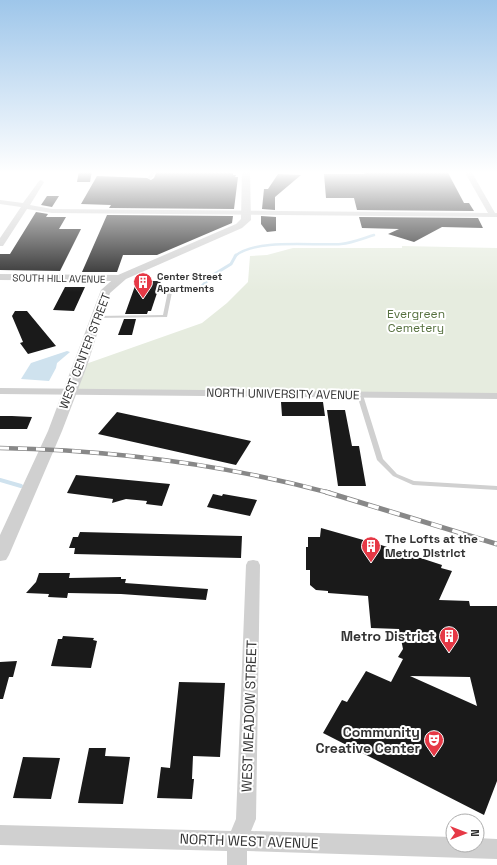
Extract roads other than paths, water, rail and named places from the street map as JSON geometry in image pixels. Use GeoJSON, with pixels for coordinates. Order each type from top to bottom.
{"type":"FeatureCollection","features":[{"type":"Feature","properties":{"kind":"street"},"geometry":{"type":"LineString","coordinates":[[0,244],[3,236],[21,211]]}},
{"type":"Feature","properties":{"kind":"street"},"geometry":{"type":"LineString","coordinates":[[88,211],[495,215]]}},
{"type":"Feature","properties":{"kind":"street","name":"WEST CENTER STREET"},"geometry":{"type":"LineString","coordinates":[[0,555],[55,431],[105,292],[119,278],[238,226],[246,220],[247,213]]}},
{"type":"Feature","properties":{"kind":"street","name":"SOUTH HILL AVENUE"},"geometry":{"type":"LineString","coordinates":[[0,277],[119,278]]}},
{"type":"Feature","properties":{"kind":"street","name":"NORTH UNIVERSITY AVENUE"},"geometry":{"type":"LineString","coordinates":[[0,391],[497,396]]}},
{"type":"Feature","properties":{"kind":"street","name":"WEST MEADOW STREET"},"geometry":{"type":"LineString","coordinates":[[237,865],[238,841],[246,819],[253,565]]}},
{"type":"Feature","properties":{"kind":"street","name":"NORTH WEST AVENUE"},"geometry":{"type":"LineString","coordinates":[[0,835],[497,849]]}},
{"type":"Feature","properties":{"kind":"lane"},"geometry":{"type":"LineString","coordinates":[[97,317],[165,316],[170,292]]}},
{"type":"Feature","properties":{"kind":"lane"},"geometry":{"type":"LineString","coordinates":[[360,394],[380,460],[394,475],[413,483],[497,488]]}},
{"type":"Feature","properties":{"kind":"water"},"geometry":{"type":"Polygon","coordinates":[[[67,351],[70,352],[57,363],[49,381],[21,379],[31,363],[67,351]]]}},
{"type":"Feature","properties":{"kind":"waterway"},"geometry":{"type":"LineString","coordinates":[[236,256],[245,250],[257,247],[286,244],[341,244],[354,242],[374,235]]}},
{"type":"Feature","properties":{"kind":"waterway"},"geometry":{"type":"LineString","coordinates":[[202,286],[213,275],[231,264],[236,256]]}},
{"type":"Feature","properties":{"kind":"waterway"},"geometry":{"type":"LineString","coordinates":[[0,480],[21,486]]}},
{"type":"Feature","properties":{"kind":"railway"},"geometry":{"type":"LineString","coordinates":[[0,448],[84,452],[166,460],[249,474],[326,492]]}},
{"type":"Feature","properties":{"kind":"railway"},"geometry":{"type":"LineString","coordinates":[[326,492],[497,544]]}},
{"type":"Feature","properties":{"kind":"place","name":"Center Street Apartments"},"geometry":{"type":"Point","coordinates":[143,299]}},
{"type":"Feature","properties":{"kind":"place","name":"The Lofts at the Metro District"},"geometry":{"type":"Point","coordinates":[371,563]}},
{"type":"Feature","properties":{"kind":"place","name":"Metro District"},"geometry":{"type":"Point","coordinates":[449,653]}},
{"type":"Feature","properties":{"kind":"place","name":"Community Creative Center"},"geometry":{"type":"Point","coordinates":[434,757]}},
{"type":"Feature","properties":{"kind":"park label","name":"Evergreen Cemetery"},"geometry":{"type":"Point","coordinates":[416,321]}}]}
